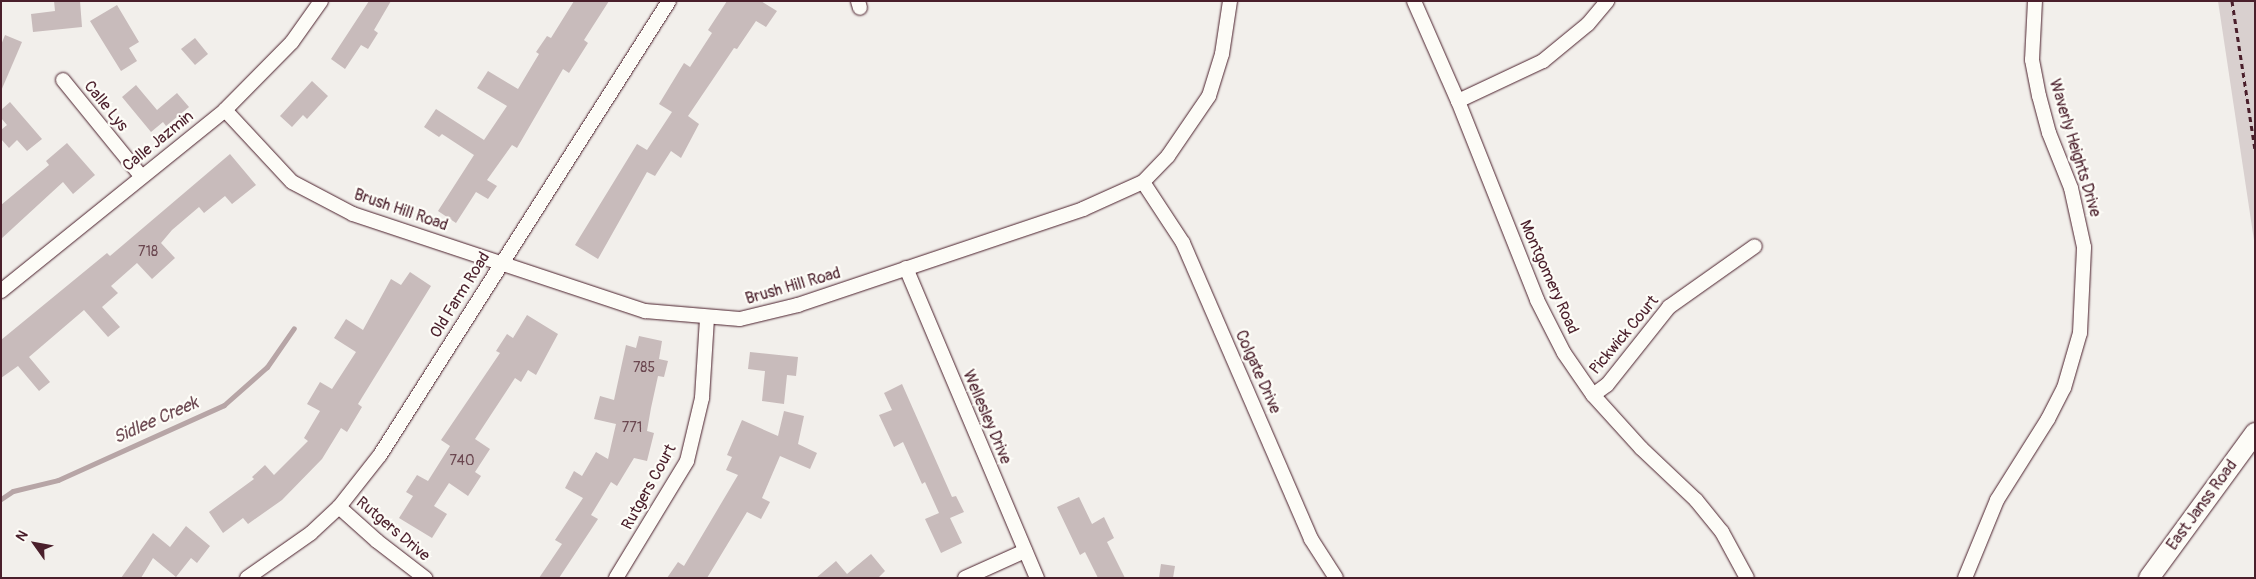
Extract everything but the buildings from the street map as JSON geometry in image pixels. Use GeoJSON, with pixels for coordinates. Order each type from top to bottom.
{"type":"FeatureCollection","features":[{"type":"Feature","properties":{"kind":"main road","name":"East Janss Road"},"geometry":{"type":"LineString","coordinates":[[2149,578],[2255,433]]}},
{"type":"Feature","properties":{"kind":"street","name":"Calle Jazmin"},"geometry":{"type":"LineString","coordinates":[[1,291],[224,110],[292,42],[321,1]]}},
{"type":"Feature","properties":{"kind":"street","name":"Old Farm Road"},"geometry":{"type":"LineString","coordinates":[[247,578],[311,532],[339,507],[380,455],[501,262],[669,1]]}},
{"type":"Feature","properties":{"kind":"street","name":"Brush Hill Road"},"geometry":{"type":"LineString","coordinates":[[224,110],[292,182],[319,198],[354,214],[645,312],[707,319],[764,315],[1091,206],[1143,182],[1174,149],[1209,96],[1222,54],[1230,1]]}},
{"type":"Feature","properties":{"kind":"street","name":"Montgomery Road"},"geometry":{"type":"LineString","coordinates":[[1414,1],[1458,101],[1537,300],[1564,353],[1593,395],[1641,448],[1696,500],[1722,532],[1747,578]]}},
{"type":"Feature","properties":{"kind":"street"},"geometry":{"type":"LineString","coordinates":[[1458,101],[1543,61],[1588,24],[1607,1]]}},
{"type":"Feature","properties":{"kind":"street","name":"Waverly Heights Drive"},"geometry":{"type":"LineString","coordinates":[[1965,578],[1997,500],[2048,419],[2064,388],[2080,333],[2084,247],[2071,188],[2048,133],[2039,96],[2032,60],[2035,1]]}},
{"type":"Feature","properties":{"kind":"street","name":"Calle Lys"},"geometry":{"type":"LineString","coordinates":[[63,80],[141,176]]}},
{"type":"Feature","properties":{"kind":"street","name":"Colgate Drive"},"geometry":{"type":"LineString","coordinates":[[1143,182],[1183,243],[1312,539],[1336,578]]}},
{"type":"Feature","properties":{"kind":"street","name":"Pickwick Court"},"geometry":{"type":"LineString","coordinates":[[1593,395],[1607,385],[1669,307],[1755,246]]}},
{"type":"Feature","properties":{"kind":"street","name":"Wellesley Drive"},"geometry":{"type":"LineString","coordinates":[[906,268],[1037,578]]}},
{"type":"Feature","properties":{"kind":"street","name":"Rutgers Court"},"geometry":{"type":"LineString","coordinates":[[616,578],[687,460],[702,398],[707,319]]}},
{"type":"Feature","properties":{"kind":"street","name":"Rutgers Drive"},"geometry":{"type":"LineString","coordinates":[[339,507],[377,541],[425,578]]}},
{"type":"Feature","properties":{"kind":"street"},"geometry":{"type":"LineString","coordinates":[[965,578],[1025,550]]}},
{"type":"Feature","properties":{"kind":"path"},"geometry":{"type":"LineString","coordinates":[[2232,1],[2255,150]]}},
{"type":"Feature","properties":{"kind":"shaded area"},"geometry":{"type":"Polygon","coordinates":[[[2218,1],[2255,1],[2255,247],[2218,1]]]}},
{"type":"Feature","properties":{"kind":"waterway","name":"Sidlee Creek"},"geometry":{"type":"LineString","coordinates":[[1,499],[13,491],[58,480],[224,405],[267,367],[294,328]]}}]}
